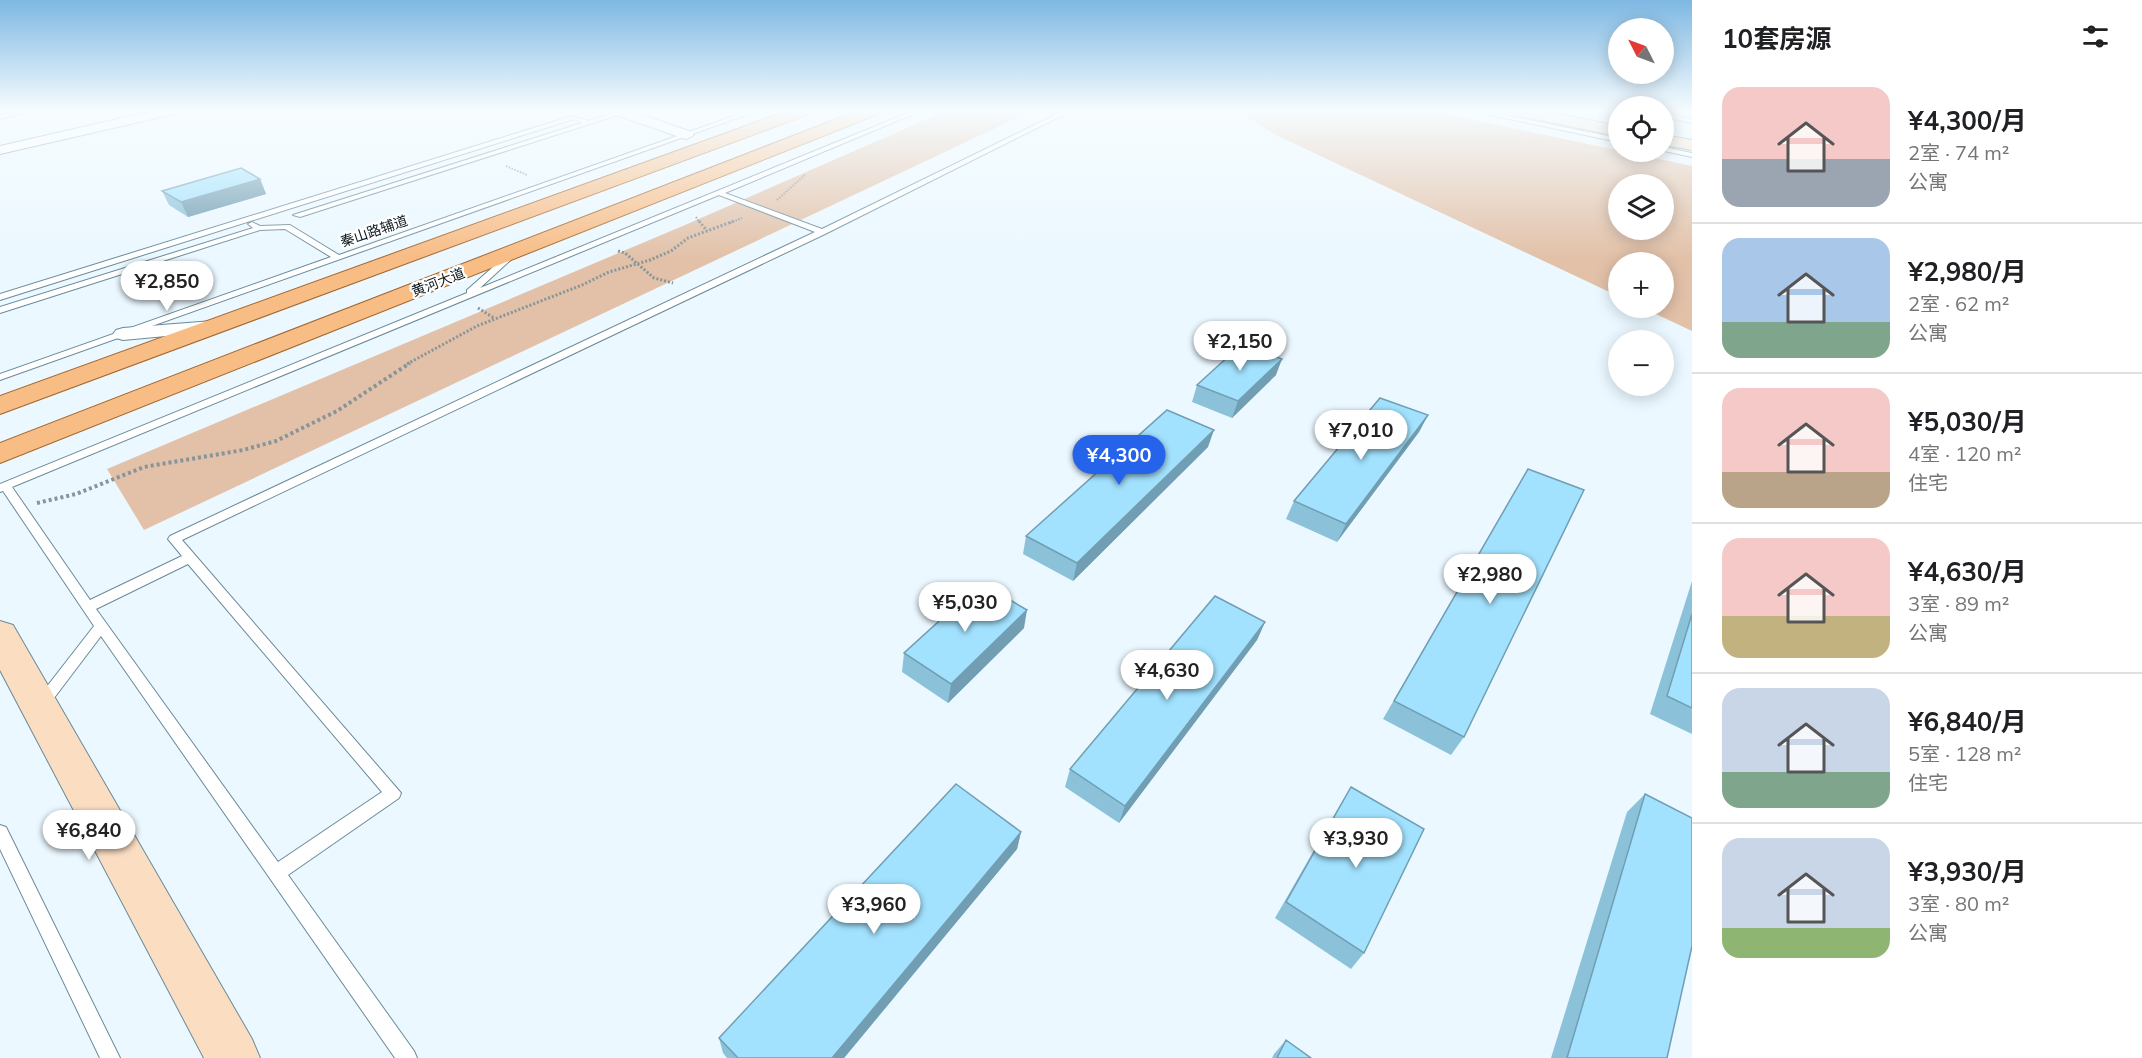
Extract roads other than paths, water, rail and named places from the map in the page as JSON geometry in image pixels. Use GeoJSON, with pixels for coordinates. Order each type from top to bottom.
{"type":"FeatureCollection","features":[{"type":"Feature","properties":{"kind":"main road"},"geometry":{"type":"LineString","coordinates":[[0,406],[672,159]]}},
{"type":"Feature","properties":{"kind":"main road","name":"黄河大道"},"geometry":{"type":"LineString","coordinates":[[0,454],[749,159]]}},
{"type":"Feature","properties":{"kind":"street"},"geometry":{"type":"LineString","coordinates":[[123,334],[213,327]]}},
{"type":"Feature","properties":{"kind":"street"},"geometry":{"type":"LineString","coordinates":[[1,640],[40,705],[233,1058]]}},
{"type":"Feature","properties":{"kind":"lane"},"geometry":{"type":"LineString","coordinates":[[0,297],[439,159]]}},
{"type":"Feature","properties":{"kind":"lane"},"geometry":{"type":"LineString","coordinates":[[287,227],[297,215],[473,159]]}},
{"type":"Feature","properties":{"kind":"lane","name":"秦山路辅道"},"geometry":{"type":"LineString","coordinates":[[0,377],[617,159]]}},
{"type":"Feature","properties":{"kind":"lane"},"geometry":{"type":"LineString","coordinates":[[407,1058],[101,626],[20,507],[3,487],[800,159]]}},
{"type":"Feature","properties":{"kind":"lane"},"geometry":{"type":"LineString","coordinates":[[277,873],[393,793],[174,539],[970,159]]}},
{"type":"Feature","properties":{"kind":"lane"},"geometry":{"type":"LineString","coordinates":[[719,193],[822,232]]}},
{"type":"Feature","properties":{"kind":"lane"},"geometry":{"type":"LineString","coordinates":[[284,208],[297,215]]}},
{"type":"Feature","properties":{"kind":"lane"},"geometry":{"type":"LineString","coordinates":[[246,220],[259,228]]}},
{"type":"Feature","properties":{"kind":"lane"},"geometry":{"type":"LineString","coordinates":[[0,310],[259,228],[287,227],[338,258]]}},
{"type":"Feature","properties":{"kind":"lane"},"geometry":{"type":"LineString","coordinates":[[462,298],[516,251]]}},
{"type":"Feature","properties":{"kind":"lane"},"geometry":{"type":"LineString","coordinates":[[88,607],[191,556]]}},
{"type":"Feature","properties":{"kind":"lane"},"geometry":{"type":"LineString","coordinates":[[40,705],[101,626]]}},
{"type":"Feature","properties":{"kind":"lane"},"geometry":{"type":"LineString","coordinates":[[0,832],[110,1058]]}}]}
